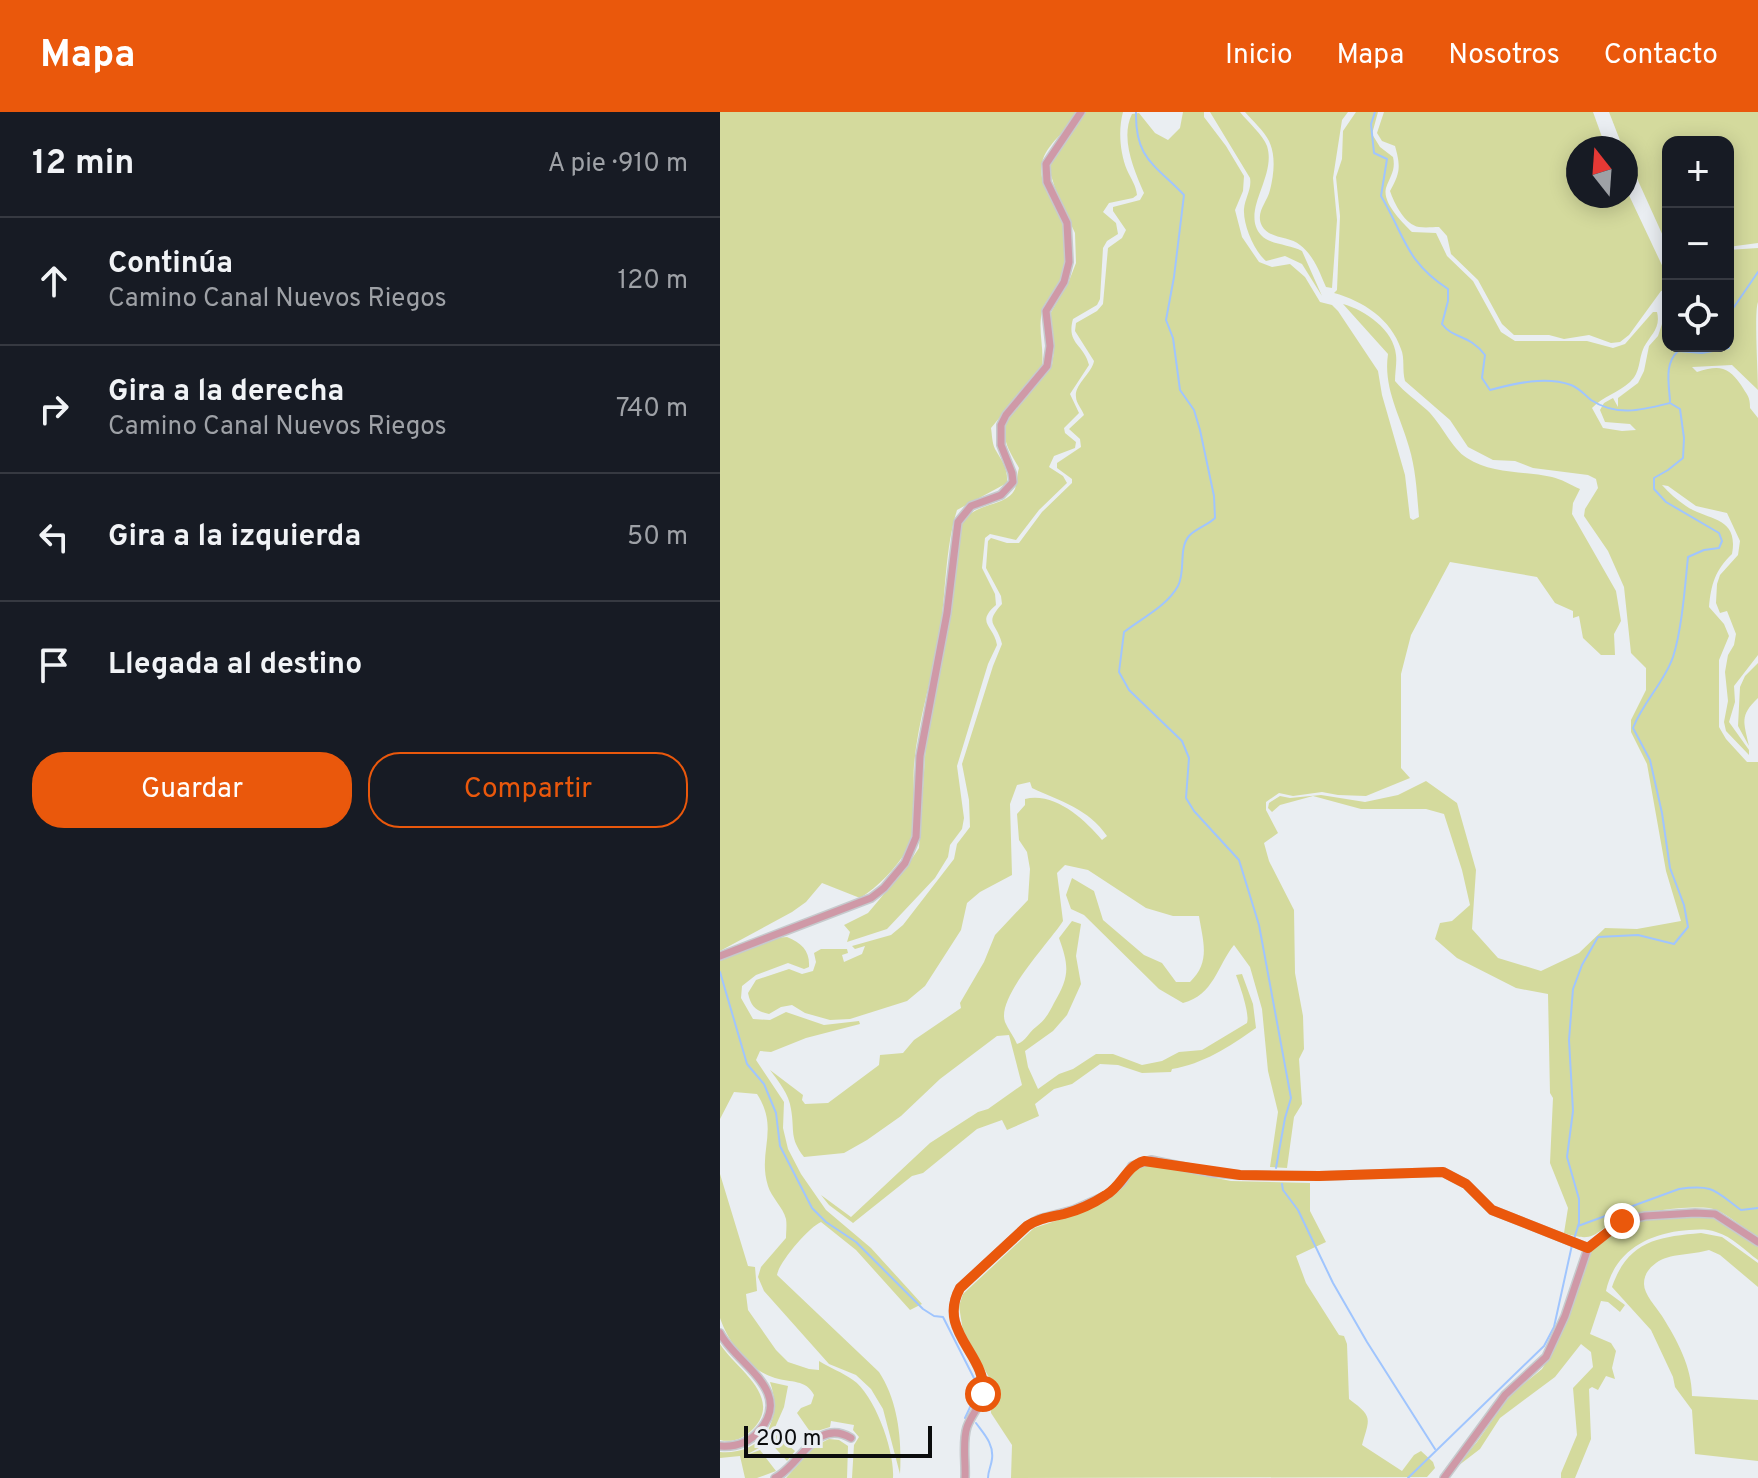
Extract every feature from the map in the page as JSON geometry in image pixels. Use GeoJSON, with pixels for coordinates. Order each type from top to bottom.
{"type":"FeatureCollection","features":[{"type":"Feature","properties":{"kind":"street"},"geometry":{"type":"LineString","coordinates":[[720,956],[871,898],[895,875],[912,850],[916,837],[920,756],[947,613],[958,522],[971,506],[1001,495],[1013,482],[1001,445],[1001,425],[1047,366],[1050,356],[1046,311],[1064,282],[1069,262],[1067,223],[1047,182],[1046,164],[1081,112]]}},
{"type":"Feature","properties":{"kind":"street"},"geometry":{"type":"LineString","coordinates":[[965,1478],[967,1428],[978,1408],[984,1386],[954,1320],[954,1299],[960,1288],[1027,1226],[1039,1219],[1083,1207],[1107,1195],[1137,1163],[1151,1160],[1213,1173],[1240,1175],[1443,1172],[1466,1184],[1492,1210],[1588,1248]]}},
{"type":"Feature","properties":{"kind":"street"},"geometry":{"type":"LineString","coordinates":[[1444,1478],[1505,1395],[1546,1357],[1565,1316],[1588,1248],[1622,1221],[1645,1216],[1715,1214],[1758,1242]]}},
{"type":"Feature","properties":{"kind":"street"},"geometry":{"type":"LineString","coordinates":[[720,1333],[728,1346],[760,1378],[770,1400],[769,1413],[757,1434],[735,1446],[720,1446]]}},
{"type":"Feature","properties":{"kind":"street"},"geometry":{"type":"LineString","coordinates":[[775,1478],[796,1461],[811,1441],[835,1433],[851,1438]]}},
{"type":"Feature","properties":{"kind":"green space"},"geometry":{"type":"Polygon","coordinates":[[[720,112],[1076,112],[1048,149],[1042,163],[1043,182],[1062,222],[1066,252],[1061,279],[1042,312],[1042,366],[991,428],[994,447],[1005,469],[1007,483],[957,510],[953,525],[940,632],[916,748],[911,841],[898,864],[860,898],[822,883],[806,902],[792,912],[720,951],[720,112]]]}},
{"type":"Feature","properties":{"kind":"green space"},"geometry":{"type":"Polygon","coordinates":[[[1086,112],[1123,112],[1121,149],[1137,195],[1109,203],[1103,212],[1116,223],[1118,234],[1103,248],[1100,299],[1097,305],[1073,319],[1071,327],[1074,339],[1089,365],[1070,394],[1079,413],[1064,428],[1065,433],[1076,442],[1075,448],[1054,456],[1049,467],[1063,476],[1067,483],[1039,510],[1016,540],[990,534],[985,538],[982,568],[995,594],[996,605],[986,621],[997,645],[988,664],[957,766],[964,818],[962,829],[950,845],[948,857],[935,878],[887,929],[847,942],[850,932],[844,925],[868,913],[919,848],[926,742],[960,525],[973,512],[1005,499],[1015,489],[1019,468],[1006,440],[1006,422],[1052,365],[1054,351],[1049,316],[1076,263],[1075,233],[1049,169],[1056,153],[1086,112]]]}},
{"type":"Feature","properties":{"kind":"green space"},"geometry":{"type":"Polygon","coordinates":[[[1183,112],[1204,112],[1204,117],[1244,176],[1243,191],[1235,210],[1242,237],[1259,262],[1272,267],[1290,264],[1305,277],[1320,302],[1332,305],[1338,311],[1378,371],[1405,475],[1410,518],[1419,517],[1415,473],[1390,390],[1388,354],[1343,304],[1369,316],[1384,329],[1396,355],[1395,381],[1432,415],[1462,454],[1486,467],[1552,477],[1580,489],[1573,503],[1572,514],[1616,591],[1621,621],[1614,634],[1615,655],[1601,655],[1583,638],[1579,616],[1573,618],[1573,611],[1555,603],[1537,577],[1450,562],[1411,635],[1401,674],[1401,768],[1410,778],[1366,796],[1322,792],[1293,796],[1279,793],[1266,802],[1266,810],[1278,833],[1264,843],[1269,861],[1294,910],[1295,973],[1303,1016],[1304,1049],[1299,1059],[1302,1104],[1294,1117],[1287,1168],[1270,1167],[1278,1112],[1268,1071],[1262,1009],[1250,967],[1234,945],[1202,994],[1183,1003],[1159,989],[1084,915],[1071,909],[1066,895],[1072,878],[1094,891],[1103,920],[1144,955],[1162,963],[1176,982],[1190,982],[1201,967],[1204,951],[1199,916],[1173,916],[1146,908],[1088,870],[1065,865],[1057,873],[1063,921],[1025,970],[1004,1011],[1005,1022],[1017,1044],[1023,1041],[1050,1010],[1065,978],[1065,956],[1059,938],[1072,921],[1081,924],[1076,956],[1081,984],[1067,1015],[1053,1031],[1025,1051],[1038,1089],[1096,1054],[1113,1054],[1142,1065],[1162,1061],[1179,1052],[1202,1050],[1247,1023],[1246,1007],[1236,975],[1242,974],[1253,1004],[1256,1028],[1216,1054],[1172,1069],[1171,1072],[1142,1073],[1118,1065],[1100,1064],[1072,1084],[1054,1089],[1035,1104],[1039,1116],[1007,1130],[1002,1120],[977,1129],[923,1173],[912,1176],[853,1223],[821,1195],[851,1217],[930,1143],[1022,1085],[1009,1035],[997,1036],[940,1079],[901,1116],[844,1153],[804,1157],[794,1139],[788,1098],[770,1070],[803,1095],[805,1104],[828,1103],[879,1065],[880,1055],[903,1053],[914,1040],[961,1008],[960,1003],[984,962],[995,935],[1028,900],[1030,869],[1027,852],[1019,840],[1017,814],[1025,805],[1025,799],[1058,803],[1078,816],[1102,840],[1107,836],[1083,812],[1032,788],[1030,782],[1017,785],[1010,804],[1012,875],[980,892],[967,903],[961,930],[925,986],[907,1001],[850,1019],[830,1020],[805,1013],[792,1005],[764,1013],[753,1005],[748,993],[756,980],[789,969],[802,974],[813,971],[816,962],[814,953],[821,949],[847,949],[848,953],[842,955],[844,962],[862,954],[865,946],[855,949],[852,946],[891,935],[903,925],[954,859],[957,844],[970,827],[969,800],[962,764],[1002,644],[992,620],[1002,604],[986,568],[988,541],[991,538],[1019,543],[1042,512],[1072,483],[1072,479],[1057,468],[1057,463],[1081,447],[1080,439],[1069,429],[1084,415],[1076,392],[1094,361],[1075,331],[1076,323],[1103,304],[1108,248],[1122,238],[1126,230],[1113,207],[1140,200],[1144,193],[1130,154],[1129,123],[1132,114],[1139,113],[1155,133],[1168,140],[1180,128],[1183,112]]]}},
{"type":"Feature","properties":{"kind":"green space"},"geometry":{"type":"Polygon","coordinates":[[[1210,112],[1240,112],[1265,142],[1269,158],[1256,204],[1256,226],[1265,238],[1302,251],[1322,296],[1302,264],[1285,256],[1266,261],[1257,251],[1244,215],[1250,178],[1210,112]]]}},
{"type":"Feature","properties":{"kind":"green space"},"geometry":{"type":"Polygon","coordinates":[[[1245,112],[1348,112],[1342,120],[1333,178],[1337,220],[1332,288],[1326,287],[1305,249],[1291,240],[1269,233],[1262,226],[1260,216],[1269,195],[1273,153],[1267,137],[1245,112]]]}},
{"type":"Feature","properties":{"kind":"green space"},"geometry":{"type":"Polygon","coordinates":[[[1356,112],[1378,112],[1372,134],[1394,162],[1386,188],[1390,206],[1412,232],[1436,233],[1447,256],[1473,281],[1501,332],[1515,341],[1587,341],[1613,348],[1625,344],[1653,312],[1657,312],[1656,327],[1644,347],[1634,378],[1592,408],[1603,428],[1636,430],[1630,424],[1605,422],[1600,410],[1604,403],[1613,398],[1618,407],[1618,398],[1638,383],[1649,346],[1658,336],[1662,324],[1662,352],[1734,352],[1734,250],[1758,248],[1758,390],[1732,365],[1692,367],[1697,372],[1717,368],[1732,374],[1758,418],[1758,655],[1734,686],[1735,702],[1729,722],[1749,750],[1749,755],[1726,731],[1724,722],[1728,701],[1725,672],[1736,634],[1727,611],[1720,613],[1716,603],[1720,575],[1738,555],[1740,541],[1727,513],[1696,506],[1662,485],[1686,506],[1720,521],[1731,533],[1733,542],[1732,554],[1715,578],[1709,607],[1724,624],[1729,636],[1719,660],[1719,727],[1747,762],[1758,762],[1758,1238],[1717,1210],[1698,1207],[1628,1216],[1590,1237],[1564,1233],[1568,1208],[1550,1163],[1553,1098],[1550,1093],[1548,994],[1516,988],[1457,958],[1435,939],[1440,923],[1452,921],[1470,905],[1444,814],[1426,809],[1361,809],[1313,796],[1280,805],[1272,812],[1268,808],[1269,803],[1280,796],[1321,795],[1365,802],[1398,795],[1426,781],[1457,803],[1476,870],[1472,929],[1498,958],[1541,971],[1579,953],[1605,928],[1637,929],[1681,921],[1666,871],[1647,764],[1631,732],[1631,720],[1646,690],[1646,668],[1631,653],[1624,587],[1608,551],[1584,516],[1598,488],[1596,479],[1588,475],[1533,468],[1515,461],[1493,460],[1468,447],[1450,420],[1405,381],[1401,349],[1383,320],[1365,306],[1334,293],[1337,290],[1340,216],[1336,177],[1342,159],[1343,131],[1356,112]]]}},
{"type":"Feature","properties":{"kind":"green space"},"geometry":{"type":"Polygon","coordinates":[[[1384,112],[1593,112],[1602,136],[1566,136],[1566,208],[1635,208],[1662,265],[1662,291],[1629,335],[1620,342],[1611,343],[1589,335],[1564,339],[1549,335],[1514,335],[1502,324],[1478,280],[1451,254],[1447,236],[1439,227],[1414,225],[1397,207],[1390,191],[1398,170],[1395,146],[1382,141],[1377,133],[1384,112]]]}},
{"type":"Feature","properties":{"kind":"green space"},"geometry":{"type":"Polygon","coordinates":[[[1609,112],[1758,112],[1758,243],[1734,246],[1734,136],[1662,136],[1662,234],[1638,181],[1638,136],[1618,136],[1609,112]]]}},
{"type":"Feature","properties":{"kind":"green space"},"geometry":{"type":"Polygon","coordinates":[[[1758,663],[1758,698],[1744,720],[1749,746],[1738,726],[1740,687],[1745,676],[1758,663]]]}},
{"type":"Feature","properties":{"kind":"green space"},"geometry":{"type":"Polygon","coordinates":[[[787,937],[804,948],[809,967],[804,969],[788,963],[756,975],[742,986],[741,998],[753,1019],[770,1020],[786,1012],[824,1025],[859,1021],[860,1024],[806,1038],[771,1052],[760,1051],[756,1060],[784,1102],[783,1128],[788,1149],[826,1210],[871,1248],[922,1304],[910,1310],[856,1250],[821,1222],[795,1246],[777,1275],[879,1372],[891,1395],[897,1421],[900,1474],[883,1409],[871,1389],[856,1375],[829,1364],[764,1291],[758,1277],[761,1267],[786,1238],[786,1219],[768,1186],[765,1173],[768,1130],[764,1107],[757,1094],[734,1092],[720,1119],[720,961],[775,938],[787,937]]]}},
{"type":"Feature","properties":{"kind":"green space"},"geometry":{"type":"Polygon","coordinates":[[[1146,1164],[1231,1181],[1310,1183],[1310,1211],[1326,1242],[1296,1256],[1306,1283],[1347,1344],[1349,1399],[1368,1418],[1362,1445],[1402,1471],[1421,1451],[1435,1468],[1427,1477],[1011,1478],[1012,1445],[991,1413],[990,1379],[963,1331],[959,1306],[963,1294],[1034,1228],[1080,1213],[1105,1200],[1120,1190],[1133,1169],[1146,1164]]]}},
{"type":"Feature","properties":{"kind":"green space"},"geometry":{"type":"Polygon","coordinates":[[[720,1174],[748,1266],[755,1267],[757,1291],[746,1294],[748,1310],[788,1362],[819,1370],[819,1361],[861,1387],[882,1425],[891,1454],[893,1478],[852,1478],[854,1445],[859,1437],[853,1430],[854,1425],[831,1421],[830,1427],[811,1433],[797,1413],[811,1404],[814,1395],[811,1390],[757,1369],[728,1337],[720,1318],[720,1174]]]}},
{"type":"Feature","properties":{"kind":"green space"},"geometry":{"type":"Polygon","coordinates":[[[1711,1216],[1758,1246],[1758,1260],[1728,1237],[1703,1230],[1679,1231],[1654,1237],[1623,1257],[1606,1291],[1625,1305],[1620,1312],[1608,1302],[1601,1301],[1590,1334],[1611,1343],[1616,1351],[1612,1368],[1615,1379],[1606,1376],[1598,1390],[1589,1389],[1591,1439],[1575,1478],[1561,1478],[1561,1473],[1577,1435],[1573,1388],[1593,1367],[1591,1352],[1581,1344],[1555,1377],[1500,1418],[1480,1449],[1454,1469],[1510,1395],[1542,1369],[1550,1356],[1591,1250],[1628,1222],[1647,1218],[1711,1216]]]}},
{"type":"Feature","properties":{"kind":"green space"},"geometry":{"type":"Polygon","coordinates":[[[1701,1233],[1722,1237],[1758,1263],[1758,1287],[1720,1255],[1709,1250],[1661,1260],[1647,1272],[1645,1288],[1683,1354],[1692,1396],[1758,1400],[1758,1461],[1695,1454],[1692,1410],[1675,1387],[1651,1330],[1612,1287],[1626,1260],[1646,1244],[1701,1233]]]}},
{"type":"Feature","properties":{"kind":"green space"},"geometry":{"type":"Polygon","coordinates":[[[720,1344],[754,1383],[763,1405],[754,1428],[743,1437],[730,1441],[720,1440],[720,1344]]]}},
{"type":"Feature","properties":{"kind":"green space"},"geometry":{"type":"Polygon","coordinates":[[[770,1382],[788,1386],[784,1407],[773,1432],[795,1451],[787,1461],[768,1440],[744,1456],[760,1450],[776,1471],[757,1478],[745,1478],[740,1456],[720,1458],[720,1452],[748,1448],[766,1433],[774,1410],[770,1382]]]}},
{"type":"Feature","properties":{"kind":"green space"},"geometry":{"type":"Polygon","coordinates":[[[829,1439],[839,1440],[848,1446],[847,1478],[786,1478],[815,1446],[829,1439]]]}},
{"type":"Feature","properties":{"kind":"waterway"},"geometry":{"type":"LineString","coordinates":[[1136,112],[1139,140],[1148,159],[1184,195],[1166,320],[1173,338],[1180,390],[1194,410],[1200,430],[1214,496],[1215,518],[1186,541],[1182,574],[1173,593],[1161,606],[1124,632],[1119,672],[1129,690],[1182,741],[1189,758],[1186,798],[1239,860],[1259,925],[1291,1098],[1276,1168]]}},
{"type":"Feature","properties":{"kind":"waterway"},"geometry":{"type":"LineString","coordinates":[[1375,112],[1371,124],[1374,153],[1387,159],[1381,196],[1414,258],[1448,289],[1442,324],[1473,343],[1485,355],[1482,378],[1490,390],[1520,383],[1551,381],[1574,386],[1591,400],[1610,409],[1640,410],[1670,403],[1680,409],[1683,458],[1654,478],[1654,489],[1666,502],[1719,533],[1722,541],[1719,548],[1688,557],[1681,621],[1673,657],[1633,728],[1650,760],[1670,868],[1684,905],[1688,927],[1674,944],[1638,935],[1598,937],[1573,989],[1569,1040],[1573,1111],[1567,1157],[1579,1199],[1579,1223],[1574,1239]]}},
{"type":"Feature","properties":{"kind":"waterway"},"geometry":{"type":"LineString","coordinates":[[1734,307],[1758,272]]}},
{"type":"Feature","properties":{"kind":"waterway"},"geometry":{"type":"LineString","coordinates":[[1670,401],[1669,368],[1677,352]]}},
{"type":"Feature","properties":{"kind":"waterway"},"geometry":{"type":"LineString","coordinates":[[1690,352],[1707,352]]}},
{"type":"Feature","properties":{"kind":"waterway"},"geometry":{"type":"LineString","coordinates":[[720,972],[747,1064],[764,1084],[776,1113],[780,1146],[812,1208],[826,1222],[856,1242],[923,1309],[934,1316],[943,1317],[979,1388],[965,1418]]}},
{"type":"Feature","properties":{"kind":"waterway"},"geometry":{"type":"LineString","coordinates":[[1282,1184],[1367,1342],[1435,1449]]}},
{"type":"Feature","properties":{"kind":"waterway"},"geometry":{"type":"LineString","coordinates":[[1578,1226],[1679,1189],[1707,1188],[1741,1210],[1758,1208]]}},
{"type":"Feature","properties":{"kind":"waterway"},"geometry":{"type":"LineString","coordinates":[[1408,1478],[1544,1346],[1554,1327],[1572,1245]]}},
{"type":"Feature","properties":{"kind":"waterway"},"geometry":{"type":"LineString","coordinates":[[976,1423],[991,1449],[988,1478]]}},
{"type":"Feature","properties":{"kind":"route"},"geometry":{"type":"LineString","coordinates":[[983,1394],[982,1377],[954,1320],[954,1299],[960,1288],[1027,1226],[1039,1219],[1065,1214],[1107,1195],[1122,1182],[1132,1166],[1144,1161],[1240,1175],[1443,1172],[1466,1184],[1492,1210],[1588,1248],[1622,1221]]}}]}
